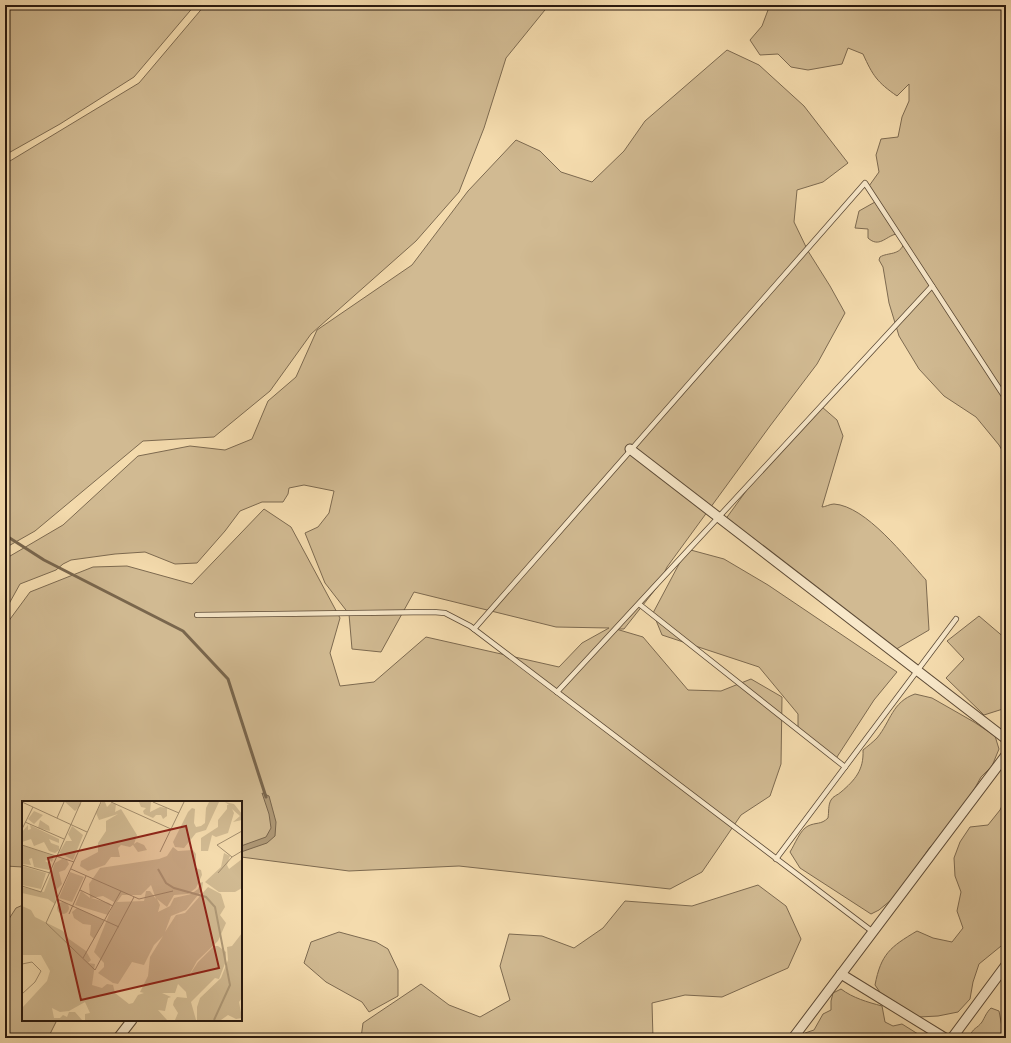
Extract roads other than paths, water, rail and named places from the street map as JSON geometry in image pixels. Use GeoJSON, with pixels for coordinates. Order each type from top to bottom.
{"type":"FeatureCollection","features":[{"type":"Feature","properties":{"kind":"street"},"geometry":{"type":"LineString","coordinates":[[630,450],[1006,739]]}},
{"type":"Feature","properties":{"kind":"street"},"geometry":{"type":"LineString","coordinates":[[792,1038],[1006,755]]}},
{"type":"Feature","properties":{"kind":"street"},"geometry":{"type":"LineString","coordinates":[[952,1038],[1006,965]]}},
{"type":"Feature","properties":{"kind":"street"},"geometry":{"type":"LineString","coordinates":[[841,974],[946,1038]]}},
{"type":"Feature","properties":{"kind":"street"},"geometry":{"type":"LineString","coordinates":[[118,1038],[131,1021]]}},
{"type":"Feature","properties":{"kind":"lane"},"geometry":{"type":"LineString","coordinates":[[474,629],[865,183],[1006,400]]}},
{"type":"Feature","properties":{"kind":"lane"},"geometry":{"type":"LineString","coordinates":[[557,692],[932,286]]}},
{"type":"Feature","properties":{"kind":"lane"},"geometry":{"type":"LineString","coordinates":[[639,604],[845,767]]}},
{"type":"Feature","properties":{"kind":"lane"},"geometry":{"type":"LineString","coordinates":[[197,614],[433,612],[445,614],[474,629],[873,932]]}},
{"type":"Feature","properties":{"kind":"lane"},"geometry":{"type":"LineString","coordinates":[[776,859],[956,619]]}},
{"type":"Feature","properties":{"kind":"waterway"},"geometry":{"type":"LineString","coordinates":[[5,535],[44,560],[183,631],[228,679],[266,797]]}}]}
